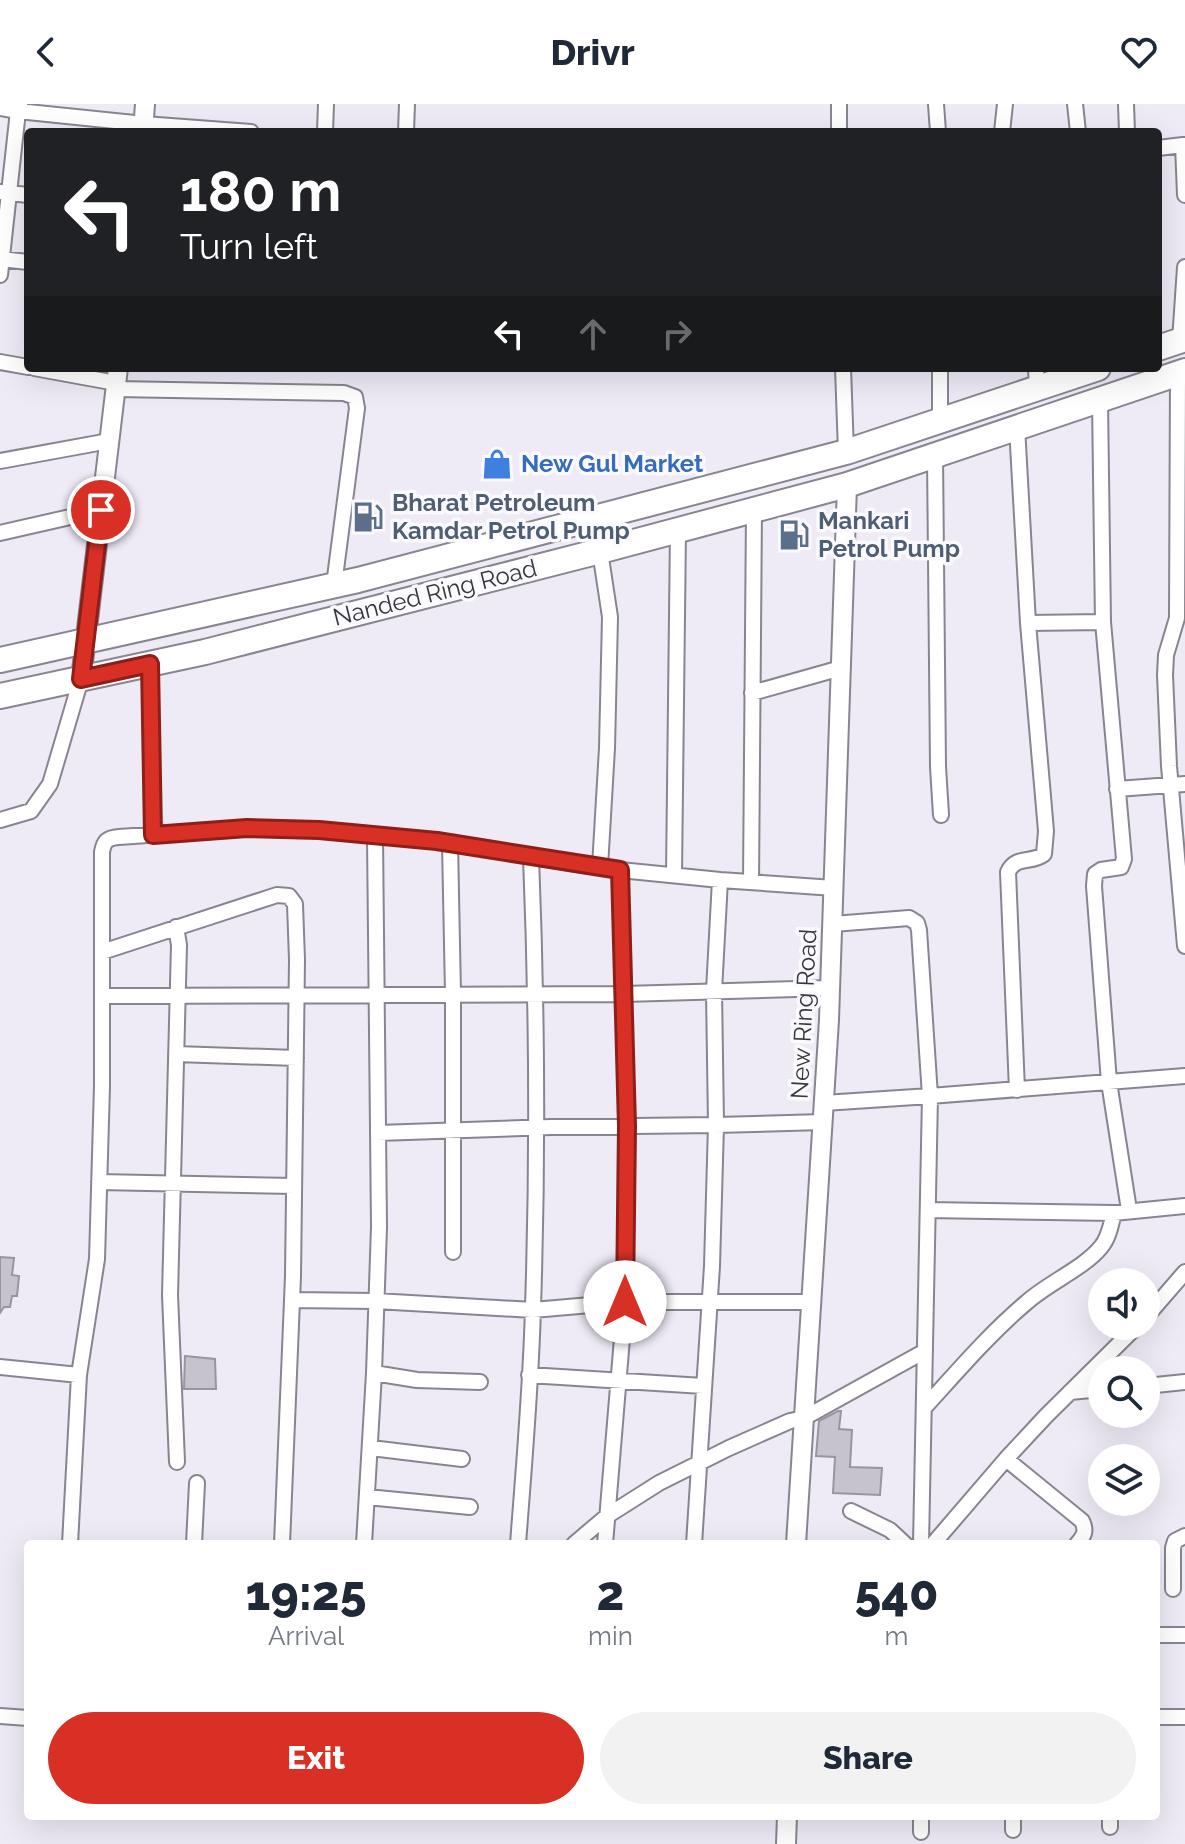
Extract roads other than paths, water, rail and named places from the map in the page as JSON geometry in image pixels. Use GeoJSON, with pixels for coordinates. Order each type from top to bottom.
{"type":"FeatureCollection","features":[{"type":"Feature","properties":{"kind":"highway"},"geometry":{"type":"LineString","coordinates":[[0,660],[334,585],[846,452],[940,421],[1036,378],[1073,372]]}},
{"type":"Feature","properties":{"kind":"highway","name":"Nanded Ring Road"},"geometry":{"type":"LineString","coordinates":[[0,696],[205,652],[847,485],[1181,372]]}},
{"type":"Feature","properties":{"kind":"street"},"geometry":{"type":"LineString","coordinates":[[0,108],[19,107],[144,128],[145,104]]}},
{"type":"Feature","properties":{"kind":"street"},"geometry":{"type":"LineString","coordinates":[[325,128],[326,104]]}},
{"type":"Feature","properties":{"kind":"street"},"geometry":{"type":"LineString","coordinates":[[406,128],[407,104]]}},
{"type":"Feature","properties":{"kind":"street"},"geometry":{"type":"LineString","coordinates":[[839,104],[839,128]]}},
{"type":"Feature","properties":{"kind":"street"},"geometry":{"type":"LineString","coordinates":[[936,104],[938,128]]}},
{"type":"Feature","properties":{"kind":"street"},"geometry":{"type":"LineString","coordinates":[[1002,128],[1005,104]]}},
{"type":"Feature","properties":{"kind":"street"},"geometry":{"type":"LineString","coordinates":[[1075,104],[1078,128]]}},
{"type":"Feature","properties":{"kind":"street"},"geometry":{"type":"LineString","coordinates":[[1126,104],[1127,128]]}},
{"type":"Feature","properties":{"kind":"street"},"geometry":{"type":"LineString","coordinates":[[0,275],[5,193],[19,107]]}},
{"type":"Feature","properties":{"kind":"street"},"geometry":{"type":"LineString","coordinates":[[1162,148],[1184,145],[1185,195]]}},
{"type":"Feature","properties":{"kind":"street"},"geometry":{"type":"LineString","coordinates":[[1,259],[24,262]]}},
{"type":"Feature","properties":{"kind":"street"},"geometry":{"type":"LineString","coordinates":[[1174,343],[1185,267]]}},
{"type":"Feature","properties":{"kind":"street"},"geometry":{"type":"LineString","coordinates":[[0,362],[24,367]]}},
{"type":"Feature","properties":{"kind":"street"},"geometry":{"type":"LineString","coordinates":[[60,372],[117,380],[344,393],[355,397],[357,408],[334,585]]}},
{"type":"Feature","properties":{"kind":"street"},"geometry":{"type":"LineString","coordinates":[[843,372],[846,452]]}},
{"type":"Feature","properties":{"kind":"street"},"geometry":{"type":"LineString","coordinates":[[940,372],[940,421]]}},
{"type":"Feature","properties":{"kind":"street"},"geometry":{"type":"LineString","coordinates":[[1181,372],[1177,618],[1165,665],[1178,784],[1185,946]]}},
{"type":"Feature","properties":{"kind":"street"},"geometry":{"type":"LineString","coordinates":[[0,820],[31,811],[50,784],[81,679],[117,380]]}},
{"type":"Feature","properties":{"kind":"street"},"geometry":{"type":"LineString","coordinates":[[924,1408],[996,1330],[1029,1300],[1100,1249],[1121,1212],[1094,877],[1101,870],[1123,865],[1124,859],[1103,622],[1100,400]]}},
{"type":"Feature","properties":{"kind":"street"},"geometry":{"type":"LineString","coordinates":[[1017,427],[1028,623],[1046,831],[1044,854],[1040,858],[1016,862],[1008,872],[1017,1090]]}},
{"type":"Feature","properties":{"kind":"street"},"geometry":{"type":"LineString","coordinates":[[0,461],[109,441]]}},
{"type":"Feature","properties":{"kind":"street"},"geometry":{"type":"LineString","coordinates":[[935,455],[941,815]]}},
{"type":"Feature","properties":{"kind":"street","name":"New Ring Road"},"geometry":{"type":"LineString","coordinates":[[796,1540],[830,988],[847,485]]}},
{"type":"Feature","properties":{"kind":"street"},"geometry":{"type":"LineString","coordinates":[[751,882],[754,509]]}},
{"type":"Feature","properties":{"kind":"street"},"geometry":{"type":"LineString","coordinates":[[0,533],[101,510]]}},
{"type":"Feature","properties":{"kind":"street"},"geometry":{"type":"LineString","coordinates":[[674,875],[678,529]]}},
{"type":"Feature","properties":{"kind":"street"},"geometry":{"type":"LineString","coordinates":[[600,551],[610,617],[600,867]]}},
{"type":"Feature","properties":{"kind":"street"},"geometry":{"type":"LineString","coordinates":[[1028,623],[1103,622]]}},
{"type":"Feature","properties":{"kind":"street"},"geometry":{"type":"LineString","coordinates":[[150,664],[153,835]]}},
{"type":"Feature","properties":{"kind":"street"},"geometry":{"type":"LineString","coordinates":[[752,693],[841,668]]}},
{"type":"Feature","properties":{"kind":"street"},"geometry":{"type":"LineString","coordinates":[[1117,789],[1178,784]]}},
{"type":"Feature","properties":{"kind":"street"},"geometry":{"type":"LineString","coordinates":[[70,1540],[79,1375],[97,1259],[102,1086],[102,852],[109,838],[247,828],[319,830],[450,843],[620,870],[834,888]]}},
{"type":"Feature","properties":{"kind":"street"},"geometry":{"type":"LineString","coordinates":[[364,1540],[371,1448],[379,1227],[375,836]]}},
{"type":"Feature","properties":{"kind":"street"},"geometry":{"type":"LineString","coordinates":[[450,843],[453,1252]]}},
{"type":"Feature","properties":{"kind":"street"},"geometry":{"type":"LineString","coordinates":[[518,1540],[533,1310],[537,1127],[531,857]]}},
{"type":"Feature","properties":{"kind":"street"},"geometry":{"type":"LineString","coordinates":[[605,1540],[625,1302],[627,1126],[620,870]]}},
{"type":"Feature","properties":{"kind":"street"},"geometry":{"type":"LineString","coordinates":[[694,1540],[716,1125],[714,991],[720,880]]}},
{"type":"Feature","properties":{"kind":"street"},"geometry":{"type":"LineString","coordinates":[[102,952],[266,897],[289,896],[295,904],[297,995],[292,1300],[282,1540]]}},
{"type":"Feature","properties":{"kind":"street"},"geometry":{"type":"LineString","coordinates":[[833,924],[909,918],[917,923],[919,930],[930,1096],[921,1540]]}},
{"type":"Feature","properties":{"kind":"street"},"geometry":{"type":"LineString","coordinates":[[176,927],[179,945],[170,1295],[177,1462]]}},
{"type":"Feature","properties":{"kind":"street"},"geometry":{"type":"LineString","coordinates":[[102,996],[624,994],[830,988]]}},
{"type":"Feature","properties":{"kind":"street"},"geometry":{"type":"LineString","coordinates":[[176,1054],[296,1058]]}},
{"type":"Feature","properties":{"kind":"street"},"geometry":{"type":"LineString","coordinates":[[378,1133],[716,1125],[930,1096],[1185,1076]]}},
{"type":"Feature","properties":{"kind":"street"},"geometry":{"type":"LineString","coordinates":[[99,1182],[294,1186]]}},
{"type":"Feature","properties":{"kind":"street"},"geometry":{"type":"LineString","coordinates":[[928,1210],[1121,1212],[1185,1206]]}},
{"type":"Feature","properties":{"kind":"street"},"geometry":{"type":"LineString","coordinates":[[1160,1301],[1185,1272]]}},
{"type":"Feature","properties":{"kind":"street"},"geometry":{"type":"LineString","coordinates":[[292,1300],[376,1301],[533,1310],[625,1302],[811,1302]]}},
{"type":"Feature","properties":{"kind":"street"},"geometry":{"type":"LineString","coordinates":[[936,1540],[1006,1459],[1123,1340]]}},
{"type":"Feature","properties":{"kind":"street"},"geometry":{"type":"LineString","coordinates":[[579,1540],[607,1516],[659,1483],[777,1426],[804,1418],[925,1351]]}},
{"type":"Feature","properties":{"kind":"street"},"geometry":{"type":"LineString","coordinates":[[0,1367],[79,1375]]}},
{"type":"Feature","properties":{"kind":"street"},"geometry":{"type":"LineString","coordinates":[[374,1373],[417,1380],[480,1382]]}},
{"type":"Feature","properties":{"kind":"street"},"geometry":{"type":"LineString","coordinates":[[529,1375],[703,1386]]}},
{"type":"Feature","properties":{"kind":"street"},"geometry":{"type":"LineString","coordinates":[[1160,1385],[1185,1382]]}},
{"type":"Feature","properties":{"kind":"street"},"geometry":{"type":"LineString","coordinates":[[1070,1392],[1088,1390]]}},
{"type":"Feature","properties":{"kind":"street"},"geometry":{"type":"LineString","coordinates":[[371,1448],[462,1459]]}},
{"type":"Feature","properties":{"kind":"street"},"geometry":{"type":"LineString","coordinates":[[1006,1459],[1082,1521],[1085,1533],[1080,1540]]}},
{"type":"Feature","properties":{"kind":"street"},"geometry":{"type":"LineString","coordinates":[[194,1540],[197,1483]]}},
{"type":"Feature","properties":{"kind":"street"},"geometry":{"type":"LineString","coordinates":[[367,1497],[470,1507]]}},
{"type":"Feature","properties":{"kind":"street"},"geometry":{"type":"LineString","coordinates":[[851,1511],[890,1530],[901,1540]]}},
{"type":"Feature","properties":{"kind":"street"},"geometry":{"type":"LineString","coordinates":[[1173,1589],[1173,1548],[1175,1541],[1185,1536]]}},
{"type":"Feature","properties":{"kind":"street"},"geometry":{"type":"LineString","coordinates":[[1160,1635],[1185,1635]]}},
{"type":"Feature","properties":{"kind":"street"},"geometry":{"type":"LineString","coordinates":[[0,1716],[24,1718]]}},
{"type":"Feature","properties":{"kind":"street"},"geometry":{"type":"LineString","coordinates":[[1160,1717],[1185,1717]]}},
{"type":"Feature","properties":{"kind":"street"},"geometry":{"type":"LineString","coordinates":[[786,1844],[787,1820]]}},
{"type":"Feature","properties":{"kind":"street"},"geometry":{"type":"LineString","coordinates":[[921,1820],[921,1832]]}},
{"type":"Feature","properties":{"kind":"place","name":"New Gul Market"},"geometry":{"type":"Point","coordinates":[497,464]}},
{"type":"Feature","properties":{"kind":"place","name":"Bharat Petroleum Kamdar Petrol Pump"},"geometry":{"type":"Point","coordinates":[368,517]}},
{"type":"Feature","properties":{"kind":"place","name":"Mankari Petrol Pump"},"geometry":{"type":"Point","coordinates":[794,535]}}]}
